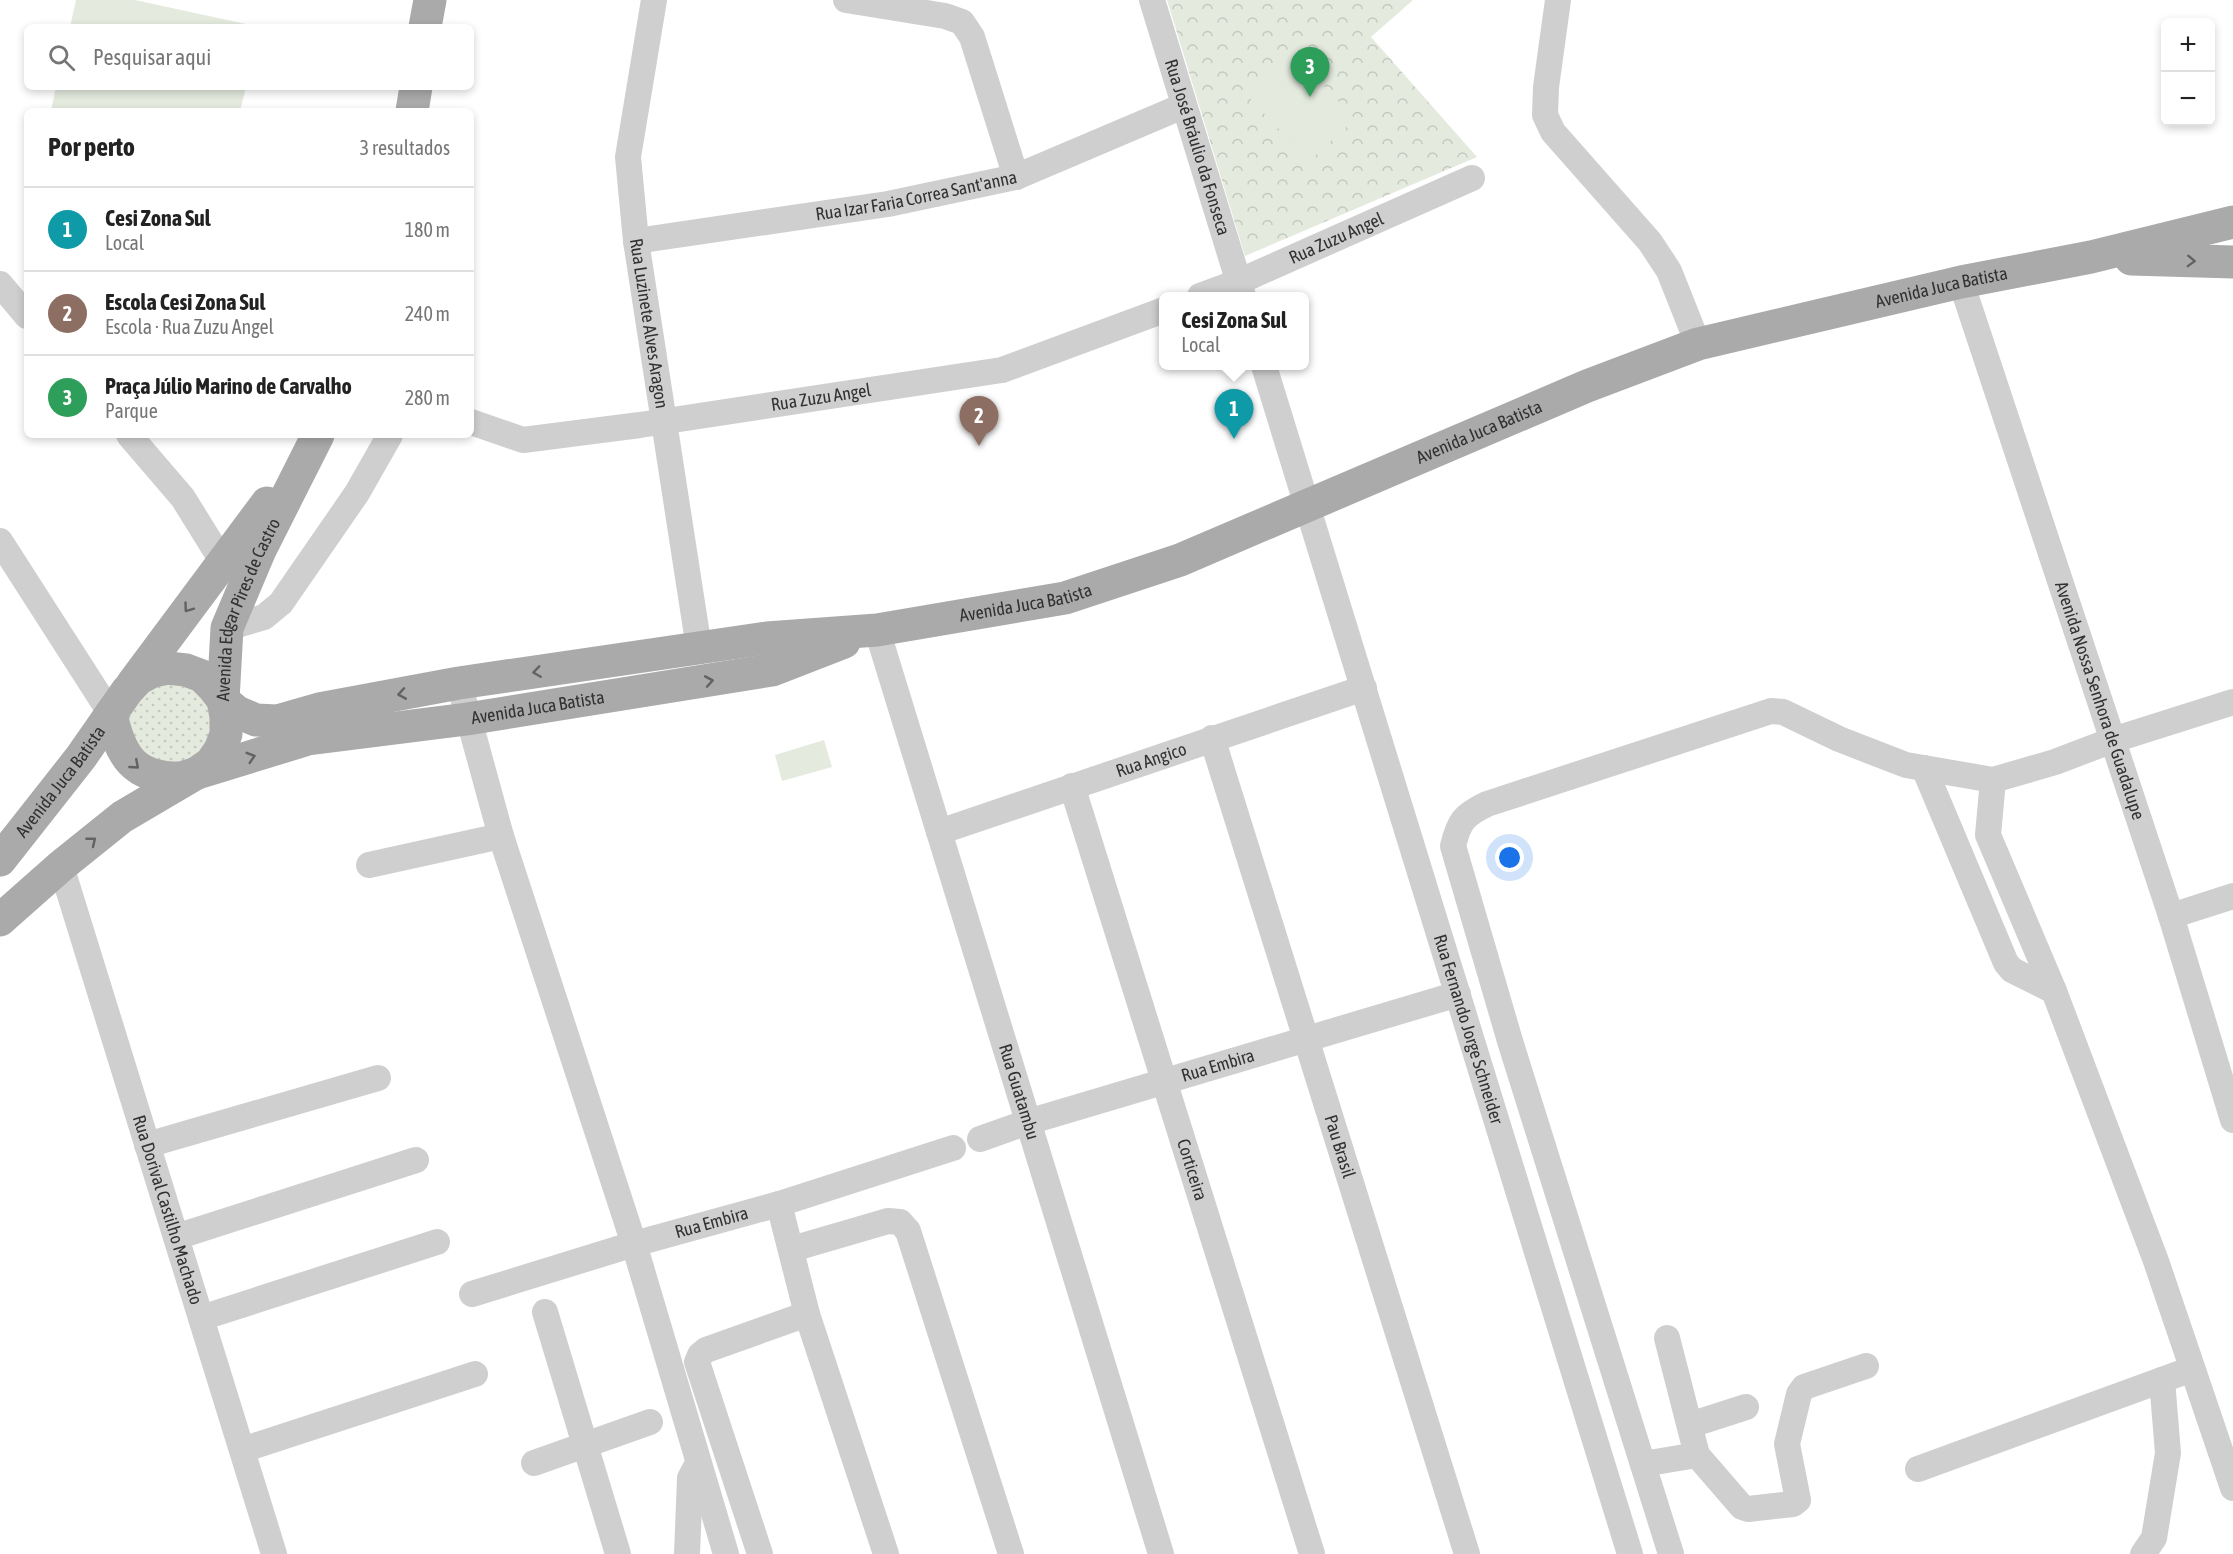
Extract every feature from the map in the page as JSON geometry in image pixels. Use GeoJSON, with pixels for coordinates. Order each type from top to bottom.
{"type":"FeatureCollection","features":[{"type":"Feature","properties":{"kind":"main road"},"geometry":{"type":"LineString","coordinates":[[426,24],[430,0]]}},
{"type":"Feature","properties":{"kind":"main road"},"geometry":{"type":"LineString","coordinates":[[412,108],[416,90]]}},
{"type":"Feature","properties":{"kind":"main road","name":"Avenida Juca Batista"},"geometry":{"type":"LineString","coordinates":[[223,700],[237,712],[256,720],[277,721],[319,709],[459,683],[767,638],[877,630],[1065,598],[1180,560],[1587,386],[1698,344],[1961,282],[2091,257],[2229,224]]}},
{"type":"Feature","properties":{"kind":"main road","name":"Avenida Juca Batista"},"geometry":{"type":"LineString","coordinates":[[2091,257],[2233,262]]}},
{"type":"Feature","properties":{"kind":"main road","name":"Avenida Edgar Pires de Castro"},"geometry":{"type":"LineString","coordinates":[[119,702],[222,561],[316,439]]}},
{"type":"Feature","properties":{"kind":"main road","name":"Avenida Edgar Pires de Castro"},"geometry":{"type":"LineString","coordinates":[[195,774],[211,763],[220,750],[226,734],[223,700],[227,628],[260,550],[316,439]]}},
{"type":"Feature","properties":{"kind":"main road","name":"Avenida Juca Batista"},"geometry":{"type":"LineString","coordinates":[[119,702],[116,738],[134,766],[149,775],[181,778],[308,739],[468,719],[772,670],[877,630]]}},
{"type":"Feature","properties":{"kind":"main road"},"geometry":{"type":"LineString","coordinates":[[767,638],[777,641],[783,649],[780,664],[772,670]]}},
{"type":"Feature","properties":{"kind":"main road"},"geometry":{"type":"LineString","coordinates":[[119,702],[138,679],[153,671],[168,668],[186,670],[201,676],[223,700]]}},
{"type":"Feature","properties":{"kind":"main road","name":"Avenida Juca Batista"},"geometry":{"type":"LineString","coordinates":[[0,860],[81,757],[119,702]]}},
{"type":"Feature","properties":{"kind":"main road","name":"Avenida Juca Batista"},"geometry":{"type":"LineString","coordinates":[[0,920],[61,866],[122,817],[195,774]]}},
{"type":"Feature","properties":{"kind":"street","name":"Rua Luzinete Alves Aragon"},"geometry":{"type":"LineString","coordinates":[[654,0],[628,156],[636,241],[699,648]]}},
{"type":"Feature","properties":{"kind":"street"},"geometry":{"type":"LineString","coordinates":[[846,0],[945,16],[962,22],[972,37],[1016,177]]}},
{"type":"Feature","properties":{"kind":"street","name":"Rua José Bráulio da Fonseca"},"geometry":{"type":"LineString","coordinates":[[1152,0],[1240,289]]}},
{"type":"Feature","properties":{"kind":"street"},"geometry":{"type":"LineString","coordinates":[[1558,0],[1546,87],[1545,114],[1553,132],[1650,242],[1669,271],[1698,344]]}},
{"type":"Feature","properties":{"kind":"street","name":"Rua Izar Faria Correa Sant'anna"},"geometry":{"type":"LineString","coordinates":[[636,241],[888,204],[1016,177],[1183,106]]}},
{"type":"Feature","properties":{"kind":"street","name":"Rua Zuzu Angel"},"geometry":{"type":"LineString","coordinates":[[1225,292],[1240,289],[1472,177]]}},
{"type":"Feature","properties":{"kind":"street","name":"Avenida Nossa Senhora de Guadalupe"},"geometry":{"type":"LineString","coordinates":[[1961,282],[2227,1079],[2233,1120]]}},
{"type":"Feature","properties":{"kind":"street"},"geometry":{"type":"LineString","coordinates":[[0,284],[24,312]]}},
{"type":"Feature","properties":{"kind":"street","name":"Rua Zuzu Angel"},"geometry":{"type":"LineString","coordinates":[[474,423],[523,440],[1002,370],[1159,312]]}},
{"type":"Feature","properties":{"kind":"street"},"geometry":{"type":"LineString","coordinates":[[1265,370],[1307,506]]}},
{"type":"Feature","properties":{"kind":"street"},"geometry":{"type":"LineString","coordinates":[[132,438],[183,498],[222,561]]}},
{"type":"Feature","properties":{"kind":"street"},"geometry":{"type":"LineString","coordinates":[[227,628],[264,617],[281,603],[357,493],[388,438]]}},
{"type":"Feature","properties":{"kind":"street","name":"Rua Fernando Jorge Schneider"},"geometry":{"type":"LineString","coordinates":[[1307,506],[1630,1554]]}},
{"type":"Feature","properties":{"kind":"street"},"geometry":{"type":"LineString","coordinates":[[0,541],[119,702]]}},
{"type":"Feature","properties":{"kind":"street","name":"Rua Guatambu"},"geometry":{"type":"LineString","coordinates":[[877,630],[1161,1554]]}},
{"type":"Feature","properties":{"kind":"street"},"geometry":{"type":"LineString","coordinates":[[459,683],[501,836],[634,1244],[726,1554]]}},
{"type":"Feature","properties":{"kind":"street","name":"Rua Angico"},"geometry":{"type":"LineString","coordinates":[[939,832],[1364,688]]}},
{"type":"Feature","properties":{"kind":"street"},"geometry":{"type":"LineString","coordinates":[[1671,1554],[1510,1041],[1453,846],[1457,827],[1469,813],[1487,804],[1771,711],[1783,712],[1839,739],[1906,765],[1993,780],[2055,762],[2113,740],[2233,702]]}},
{"type":"Feature","properties":{"kind":"street","name":"Pau Brasil"},"geometry":{"type":"LineString","coordinates":[[1212,738],[1467,1554]]}},
{"type":"Feature","properties":{"kind":"street"},"geometry":{"type":"LineString","coordinates":[[1924,768],[2006,963],[2012,969],[2054,991]]}},
{"type":"Feature","properties":{"kind":"street"},"geometry":{"type":"LineString","coordinates":[[1993,780],[1988,835],[2054,991],[2156,1261],[2233,1488]]}},
{"type":"Feature","properties":{"kind":"street","name":"Corticeira"},"geometry":{"type":"LineString","coordinates":[[1072,786],[1312,1554]]}},
{"type":"Feature","properties":{"kind":"street"},"geometry":{"type":"LineString","coordinates":[[369,865],[501,836]]}},
{"type":"Feature","properties":{"kind":"street","name":"Rua Dorival Castilho Machado"},"geometry":{"type":"LineString","coordinates":[[61,866],[274,1554]]}},
{"type":"Feature","properties":{"kind":"street"},"geometry":{"type":"LineString","coordinates":[[2171,916],[2233,896]]}},
{"type":"Feature","properties":{"kind":"street","name":"Rua Embira"},"geometry":{"type":"LineString","coordinates":[[980,1139],[1028,1122],[1458,994]]}},
{"type":"Feature","properties":{"kind":"street"},"geometry":{"type":"LineString","coordinates":[[147,1145],[378,1078]]}},
{"type":"Feature","properties":{"kind":"street","name":"Rua Embira"},"geometry":{"type":"LineString","coordinates":[[472,1294],[634,1244],[779,1204],[953,1148]]}},
{"type":"Feature","properties":{"kind":"street"},"geometry":{"type":"LineString","coordinates":[[176,1237],[416,1160]]}},
{"type":"Feature","properties":{"kind":"street"},"geometry":{"type":"LineString","coordinates":[[779,1204],[807,1314],[886,1554]]}},
{"type":"Feature","properties":{"kind":"street"},"geometry":{"type":"LineString","coordinates":[[792,1249],[888,1221],[900,1222],[909,1231],[1011,1554]]}},
{"type":"Feature","properties":{"kind":"street"},"geometry":{"type":"LineString","coordinates":[[201,1318],[437,1242]]}},
{"type":"Feature","properties":{"kind":"street"},"geometry":{"type":"LineString","coordinates":[[545,1312],[618,1554]]}},
{"type":"Feature","properties":{"kind":"street"},"geometry":{"type":"LineString","coordinates":[[760,1554],[697,1362],[706,1350],[807,1314]]}},
{"type":"Feature","properties":{"kind":"street"},"geometry":{"type":"LineString","coordinates":[[1667,1338],[1697,1455],[1742,1506],[1748,1509],[1793,1504],[1798,1500],[1787,1444],[1799,1394],[1804,1387],[1866,1366]]}},
{"type":"Feature","properties":{"kind":"street"},"geometry":{"type":"LineString","coordinates":[[1918,1469],[2192,1369]]}},
{"type":"Feature","properties":{"kind":"street"},"geometry":{"type":"LineString","coordinates":[[242,1450],[475,1374]]}},
{"type":"Feature","properties":{"kind":"street"},"geometry":{"type":"LineString","coordinates":[[2143,1554],[2154,1538],[2168,1453],[2162,1380]]}},
{"type":"Feature","properties":{"kind":"street"},"geometry":{"type":"LineString","coordinates":[[1690,1425],[1746,1407]]}},
{"type":"Feature","properties":{"kind":"street"},"geometry":{"type":"LineString","coordinates":[[534,1463],[650,1422]]}},
{"type":"Feature","properties":{"kind":"street"},"geometry":{"type":"LineString","coordinates":[[1643,1464],[1697,1455]]}},
{"type":"Feature","properties":{"kind":"street"},"geometry":{"type":"LineString","coordinates":[[687,1554],[690,1478],[698,1463]]}},
{"type":"Feature","properties":{"kind":"green space"},"geometry":{"type":"Polygon","coordinates":[[[76,0],[135,0],[245,24],[71,24],[76,0]]]}},
{"type":"Feature","properties":{"kind":"green space"},"geometry":{"type":"Polygon","coordinates":[[[1167,0],[1413,0],[1371,37],[1477,157],[1245,256],[1167,0]]]}},
{"type":"Feature","properties":{"kind":"green space"},"geometry":{"type":"Polygon","coordinates":[[[1291,51],[1355,119],[1309,161],[1246,94],[1291,51]]]}},
{"type":"Feature","properties":{"kind":"green space"},"geometry":{"type":"Polygon","coordinates":[[[55,90],[245,90],[241,108],[52,108],[55,90]]]}},
{"type":"Feature","properties":{"kind":"green space"},"geometry":{"type":"Polygon","coordinates":[[[183,682],[203,699],[211,711],[211,726],[203,751],[174,766],[142,756],[128,725],[129,712],[150,685],[183,682]]]}},
{"type":"Feature","properties":{"kind":"green space"},"geometry":{"type":"Polygon","coordinates":[[[824,740],[832,767],[782,781],[775,755],[824,740]]]}},
{"type":"Feature","properties":{"kind":"place","name":"Praça Júlio Marino de Carvalho"},"geometry":{"type":"Point","coordinates":[1310,97]}},
{"type":"Feature","properties":{"kind":"place","name":"Cesi Zona Sul"},"geometry":{"type":"Point","coordinates":[1234,439]}},
{"type":"Feature","properties":{"kind":"place","name":"Escola Cesi Zona Sul"},"geometry":{"type":"Point","coordinates":[979,446]}}]}
